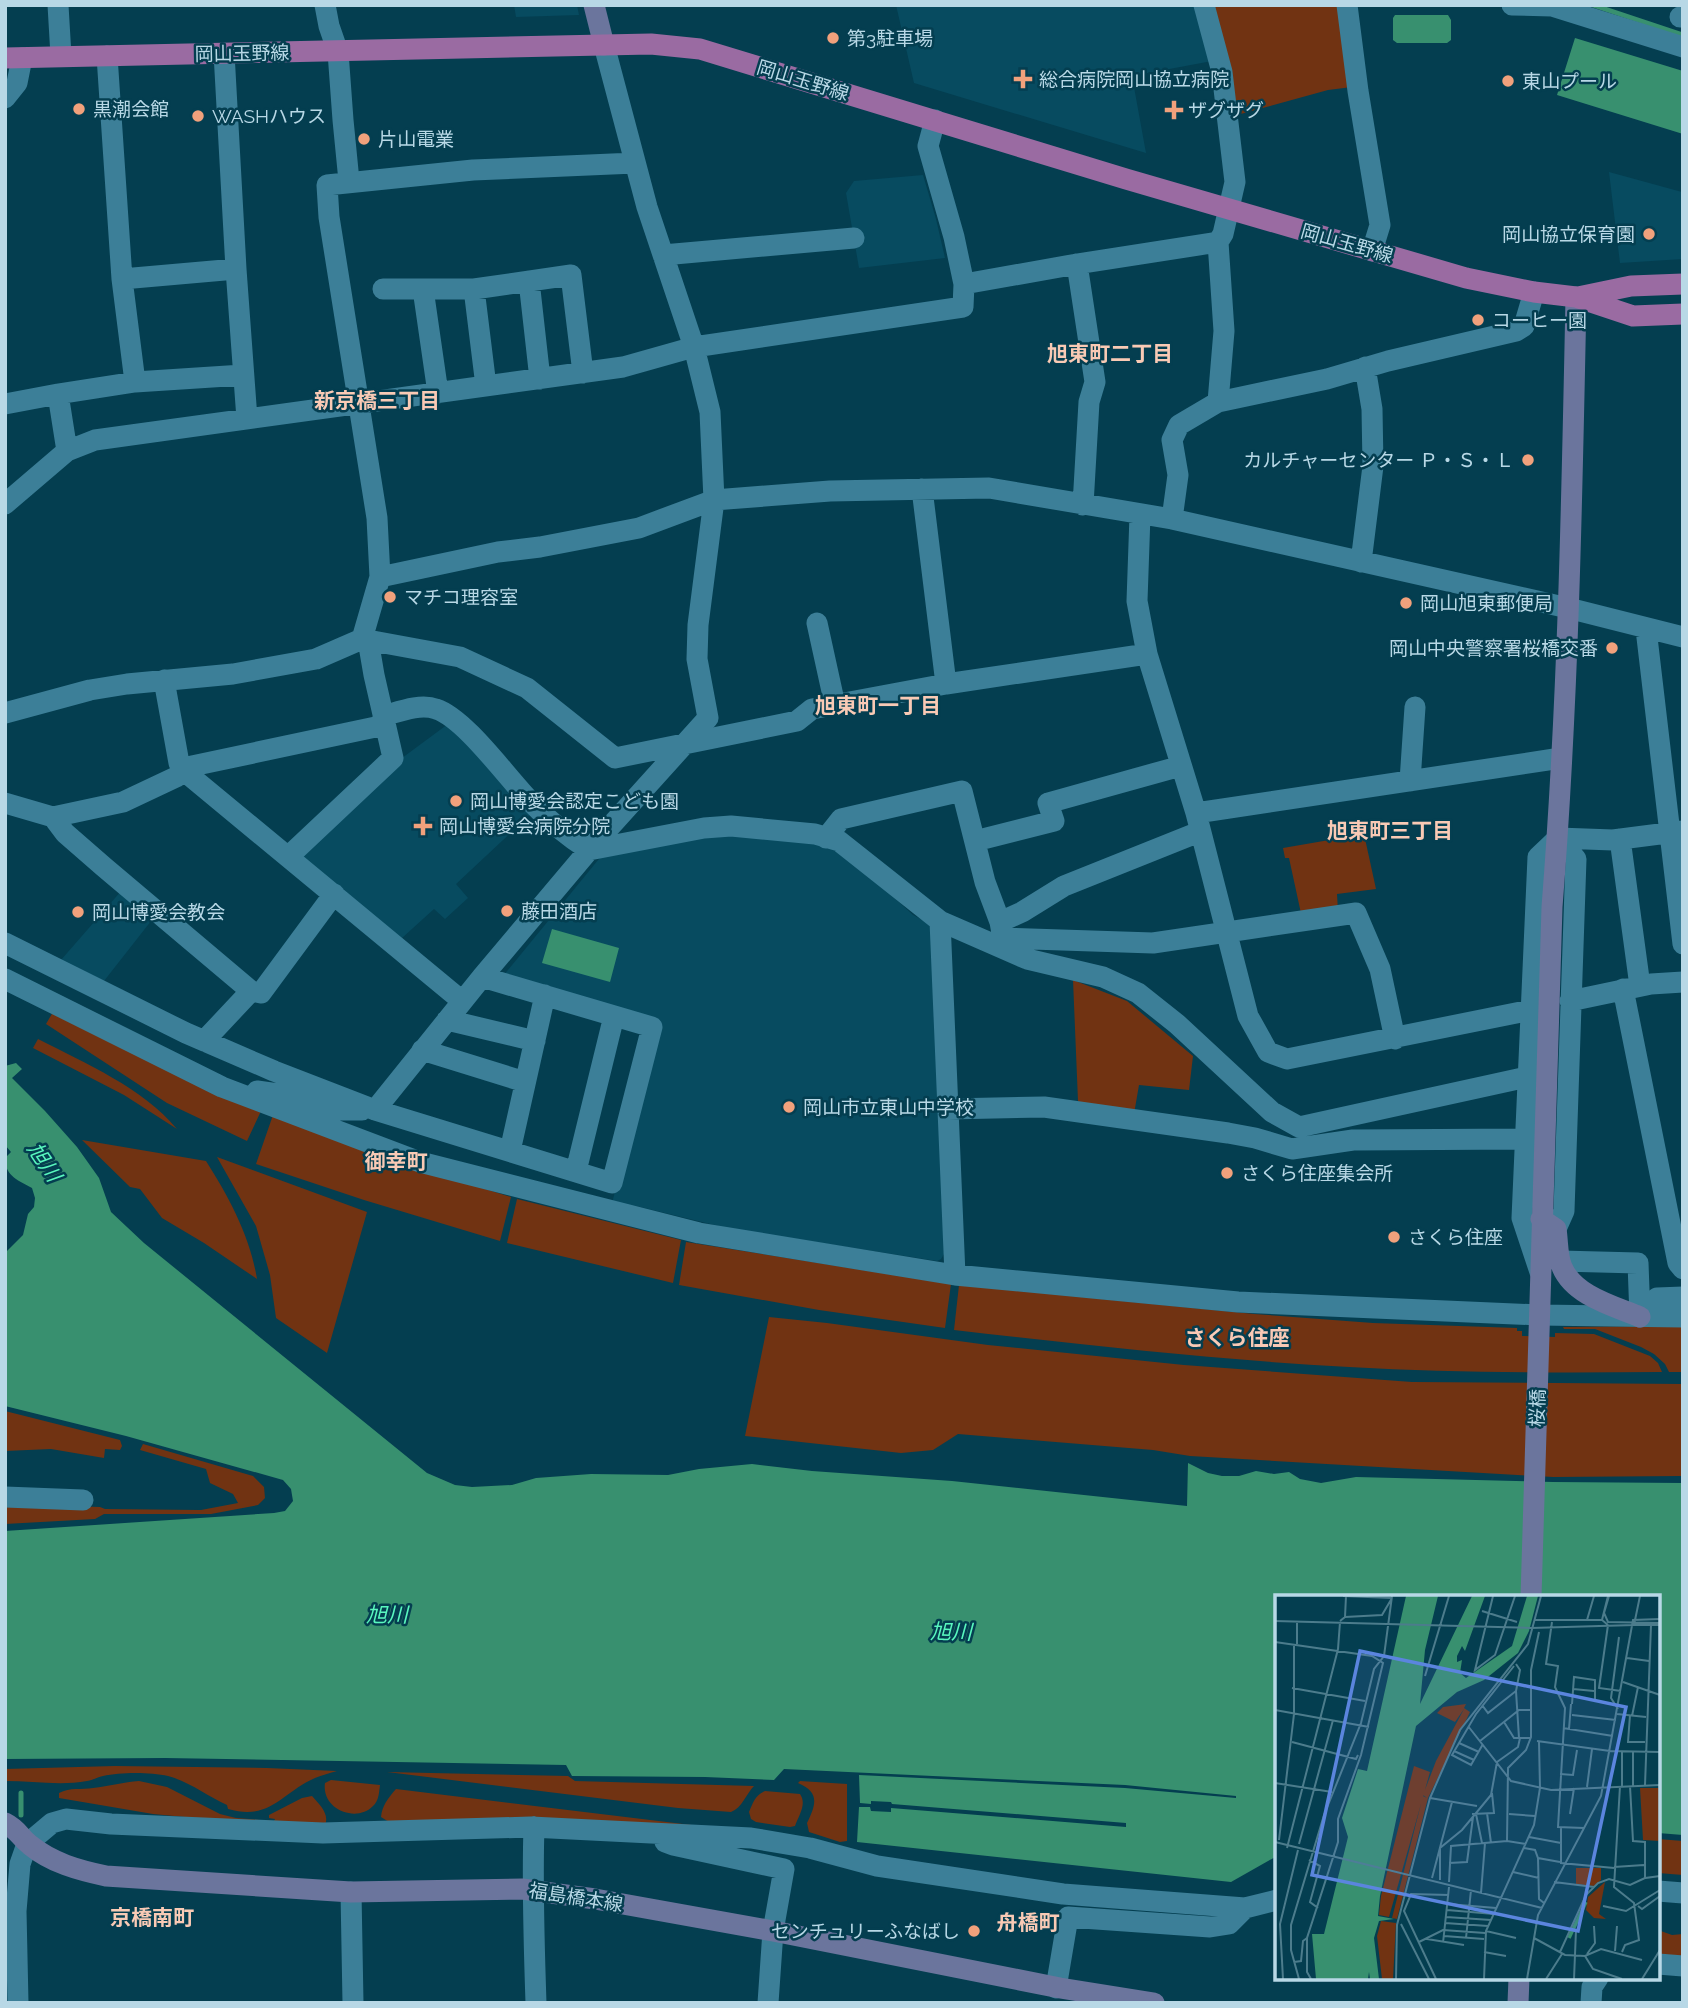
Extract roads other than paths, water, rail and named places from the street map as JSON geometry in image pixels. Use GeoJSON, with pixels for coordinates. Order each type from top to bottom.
{"type":"FeatureCollection","features":[{"type":"Feature","properties":{"kind":"main road","name":"岡山玉野線"},"geometry":{"type":"LineString","coordinates":[[14,58],[651,44],[700,49],[1466,278],[1576,298],[1633,316],[1683,314]]}},
{"type":"Feature","properties":{"kind":"main road","name":"岡山玉野線"},"geometry":{"type":"LineString","coordinates":[[1576,298],[1631,286],[1683,284]]}},
{"type":"Feature","properties":{"kind":"street"},"geometry":{"type":"LineString","coordinates":[[58,5],[61,57]]}},
{"type":"Feature","properties":{"kind":"street"},"geometry":{"type":"LineString","coordinates":[[325,5],[338,52],[349,181]]}},
{"type":"Feature","properties":{"kind":"street"},"geometry":{"type":"LineString","coordinates":[[374,1110],[589,850],[708,718],[697,659],[698,625],[714,500],[710,412],[694,346],[647,207],[594,5]]}},
{"type":"Feature","properties":{"kind":"street"},"geometry":{"type":"LineString","coordinates":[[1204,5],[1222,72],[1235,182],[1223,234],[1218,242],[1224,331],[1218,402]]}},
{"type":"Feature","properties":{"kind":"street"},"geometry":{"type":"LineString","coordinates":[[1347,5],[1380,225],[1372,251]]}},
{"type":"Feature","properties":{"kind":"street"},"geometry":{"type":"LineString","coordinates":[[1512,5],[1552,6],[1683,47]]}},
{"type":"Feature","properties":{"kind":"street"},"geometry":{"type":"LineString","coordinates":[[224,53],[247,419]]}},
{"type":"Feature","properties":{"kind":"street"},"geometry":{"type":"LineString","coordinates":[[107,56],[122,279],[135,382]]}},
{"type":"Feature","properties":{"kind":"street"},"geometry":{"type":"LineString","coordinates":[[5,98],[17,83],[14,58]]}},
{"type":"Feature","properties":{"kind":"street"},"geometry":{"type":"LineString","coordinates":[[5,505],[67,452],[95,440],[623,367],[694,346],[963,307],[964,285],[954,237],[928,146],[935,120]]}},
{"type":"Feature","properties":{"kind":"street"},"geometry":{"type":"LineString","coordinates":[[289,856],[393,758],[365,640],[380,577],[377,517],[329,217],[327,185],[473,170],[635,163]]}},
{"type":"Feature","properties":{"kind":"street"},"geometry":{"type":"LineString","coordinates":[[663,255],[855,238]]}},
{"type":"Feature","properties":{"kind":"street"},"geometry":{"type":"LineString","coordinates":[[964,285],[1218,242]]}},
{"type":"Feature","properties":{"kind":"street"},"geometry":{"type":"LineString","coordinates":[[1077,264],[1095,382],[1089,402],[1083,505]]}},
{"type":"Feature","properties":{"kind":"street"},"geometry":{"type":"LineString","coordinates":[[122,279],[236,269]]}},
{"type":"Feature","properties":{"kind":"street"},"geometry":{"type":"LineString","coordinates":[[383,289],[474,289],[571,275],[583,373]]}},
{"type":"Feature","properties":{"kind":"street"},"geometry":{"type":"LineString","coordinates":[[528,281],[540,379]]}},
{"type":"Feature","properties":{"kind":"street"},"geometry":{"type":"LineString","coordinates":[[423,289],[438,393]]}},
{"type":"Feature","properties":{"kind":"street"},"geometry":{"type":"LineString","coordinates":[[474,289],[486,386]]}},
{"type":"Feature","properties":{"kind":"street"},"geometry":{"type":"LineString","coordinates":[[1172,519],[1178,475],[1172,440],[1179,425],[1218,402],[1327,379],[1365,367],[1516,331],[1524,326],[1534,292]]}},
{"type":"Feature","properties":{"kind":"street"},"geometry":{"type":"LineString","coordinates":[[1576,298],[1568,608],[1558,838],[1552,907],[1549,1224],[1567,1276],[1597,1299],[1640,1317]]}},
{"type":"Feature","properties":{"kind":"street"},"geometry":{"type":"LineString","coordinates":[[1361,562],[1373,466],[1372,409],[1365,367]]}},
{"type":"Feature","properties":{"kind":"street"},"geometry":{"type":"LineString","coordinates":[[5,404],[135,382],[243,375]]}},
{"type":"Feature","properties":{"kind":"street"},"geometry":{"type":"LineString","coordinates":[[58,394],[67,452]]}},
{"type":"Feature","properties":{"kind":"street"},"geometry":{"type":"LineString","coordinates":[[380,577],[498,552],[540,547],[639,528],[714,500],[830,491],[989,488],[1172,519],[1568,608],[1683,637]]}},
{"type":"Feature","properties":{"kind":"street"},"geometry":{"type":"LineString","coordinates":[[922,489],[946,684]]}},
{"type":"Feature","properties":{"kind":"street"},"geometry":{"type":"LineString","coordinates":[[1140,515],[1138,601],[1147,654],[1198,822],[1248,1016],[1268,1052],[1287,1059],[1531,1010]]}},
{"type":"Feature","properties":{"kind":"street"},"geometry":{"type":"LineString","coordinates":[[817,624],[835,705]]}},
{"type":"Feature","properties":{"kind":"street"},"geometry":{"type":"LineString","coordinates":[[1646,629],[1676,832],[1683,944]]}},
{"type":"Feature","properties":{"kind":"street"},"geometry":{"type":"LineString","coordinates":[[5,713],[90,690],[233,674],[316,659],[365,640],[460,657],[527,688],[615,758],[797,721],[812,709],[946,684],[1147,654]]}},
{"type":"Feature","properties":{"kind":"street"},"geometry":{"type":"LineString","coordinates":[[164,680],[179,763],[184,771],[463,1001]]}},
{"type":"Feature","properties":{"kind":"street"},"geometry":{"type":"LineString","coordinates":[[5,803],[52,817],[123,802],[176,777],[192,766],[384,721],[421,708],[432,707],[453,718],[539,810],[565,835],[589,850],[704,828],[731,826],[815,834],[839,841],[940,921],[1003,936],[1153,943],[1356,913],[1380,969],[1395,1039]]}},
{"type":"Feature","properties":{"kind":"street"},"geometry":{"type":"LineString","coordinates":[[1410,781],[1415,707]]}},
{"type":"Feature","properties":{"kind":"street"},"geometry":{"type":"LineString","coordinates":[[1003,936],[1022,912],[1064,886],[1198,822],[1410,781],[1561,758]]}},
{"type":"Feature","properties":{"kind":"street"},"geometry":{"type":"LineString","coordinates":[[975,841],[1054,821],[1048,803],[1181,766]]}},
{"type":"Feature","properties":{"kind":"street"},"geometry":{"type":"LineString","coordinates":[[826,838],[841,819],[962,791],[985,882],[1003,936],[1027,959],[1103,977],[1138,993],[1177,1024],[1272,1112],[1299,1127],[1527,1077]]}},
{"type":"Feature","properties":{"kind":"street"},"geometry":{"type":"LineString","coordinates":[[52,817],[65,833],[94,859],[251,991],[261,993],[334,894]]}},
{"type":"Feature","properties":{"kind":"street"},"geometry":{"type":"LineString","coordinates":[[1540,1272],[1522,1219],[1538,858],[1558,838],[1620,839],[1676,832]]}},
{"type":"Feature","properties":{"kind":"street"},"geometry":{"type":"LineString","coordinates":[[1549,1224],[1564,1211],[1576,859],[1558,838]]}},
{"type":"Feature","properties":{"kind":"street"},"geometry":{"type":"LineString","coordinates":[[1620,839],[1631,988],[1678,1263],[1683,1269]]}},
{"type":"Feature","properties":{"kind":"street"},"geometry":{"type":"LineString","coordinates":[[940,921],[955,1275]]}},
{"type":"Feature","properties":{"kind":"street"},"geometry":{"type":"LineString","coordinates":[[5,943],[204,1041],[274,1071],[374,1110],[612,1183],[652,1027],[482,977]]}},
{"type":"Feature","properties":{"kind":"street"},"geometry":{"type":"LineString","coordinates":[[5,979],[222,1087],[420,1162],[699,1233],[955,1275],[1238,1302],[1539,1315],[1683,1317]]}},
{"type":"Feature","properties":{"kind":"street"},"geometry":{"type":"LineString","coordinates":[[1570,1001],[1631,988],[1683,982]]}},
{"type":"Feature","properties":{"kind":"street"},"geometry":{"type":"LineString","coordinates":[[204,1041],[251,991]]}},
{"type":"Feature","properties":{"kind":"street"},"geometry":{"type":"LineString","coordinates":[[510,1151],[545,995]]}},
{"type":"Feature","properties":{"kind":"street"},"geometry":{"type":"LineString","coordinates":[[576,1171],[614,1016]]}},
{"type":"Feature","properties":{"kind":"street"},"geometry":{"type":"LineString","coordinates":[[447,1020],[534,1041]]}},
{"type":"Feature","properties":{"kind":"street"},"geometry":{"type":"LineString","coordinates":[[422,1050],[525,1082]]}},
{"type":"Feature","properties":{"kind":"street"},"geometry":{"type":"LineString","coordinates":[[222,1087],[285,1095],[335,1110],[374,1110]]}},
{"type":"Feature","properties":{"kind":"street"},"geometry":{"type":"LineString","coordinates":[[948,1110],[1044,1107],[1228,1133],[1292,1149],[1353,1140],[1524,1139]]}},
{"type":"Feature","properties":{"kind":"street","name":"桜橋"},"geometry":{"type":"LineString","coordinates":[[1531,1595],[1540,1272],[1549,1224]]}},
{"type":"Feature","properties":{"kind":"street"},"geometry":{"type":"LineString","coordinates":[[1560,1261],[1638,1263],[1640,1317]]}},
{"type":"Feature","properties":{"kind":"street"},"geometry":{"type":"LineString","coordinates":[[1640,1317],[1657,1298],[1683,1297]]}},
{"type":"Feature","properties":{"kind":"street"},"geometry":{"type":"LineString","coordinates":[[5,1497],[83,1500]]}},
{"type":"Feature","properties":{"kind":"street"},"geometry":{"type":"LineString","coordinates":[[18,2003],[16,1911],[20,1864],[27,1844],[52,1823],[66,1819],[124,1825],[323,1833],[534,1828],[751,1838],[810,1848],[877,1866],[1063,1894],[1245,1909],[1275,1901]]}},
{"type":"Feature","properties":{"kind":"street","name":"福島橋本線"},"geometry":{"type":"LineString","coordinates":[[5,1823],[15,1828],[27,1844],[46,1856],[74,1869],[106,1876],[351,1892],[522,1889],[773,1931],[1059,1993],[1154,2003]]}},
{"type":"Feature","properties":{"kind":"street"},"geometry":{"type":"LineString","coordinates":[[534,1828],[536,2003]]}},
{"type":"Feature","properties":{"kind":"street"},"geometry":{"type":"LineString","coordinates":[[647,1832],[673,1845],[784,1869],[773,1931],[768,2003]]}},
{"type":"Feature","properties":{"kind":"street"},"geometry":{"type":"LineString","coordinates":[[1660,1891],[1683,1893]]}},
{"type":"Feature","properties":{"kind":"street"},"geometry":{"type":"LineString","coordinates":[[351,1892],[353,2003]]}},
{"type":"Feature","properties":{"kind":"street"},"geometry":{"type":"LineString","coordinates":[[1059,1993],[1068,1916],[1210,1927],[1229,1924],[1245,1909]]}},
{"type":"Feature","properties":{"kind":"street"},"geometry":{"type":"LineString","coordinates":[[1660,1964],[1683,1966]]}},
{"type":"Feature","properties":{"kind":"street"},"geometry":{"type":"LineString","coordinates":[[1518,2003],[1519,1980]]}},
{"type":"Feature","properties":{"kind":"street"},"geometry":{"type":"LineString","coordinates":[[1591,2003],[1592,1987],[1597,1980]]}},
{"type":"Feature","properties":{"kind":"water"},"geometry":{"type":"Polygon","coordinates":[[[1395,15],[1448,15],[1451,20],[1451,40],[1447,43],[1397,43],[1393,40],[1395,15]]]}},
{"type":"Feature","properties":{"kind":"water"},"geometry":{"type":"Polygon","coordinates":[[[1575,38],[1683,71],[1683,134],[1557,95],[1575,38]]]}},
{"type":"Feature","properties":{"kind":"water"},"geometry":{"type":"Polygon","coordinates":[[[552,929],[619,948],[610,982],[542,963],[552,929]]]}},
{"type":"Feature","properties":{"kind":"water","name":"旭川"},"geometry":{"type":"Polygon","coordinates":[[[16,1063],[22,1069],[12,1078],[77,1147],[99,1178],[111,1212],[144,1243],[427,1473],[455,1485],[512,1485],[536,1478],[591,1474],[668,1475],[752,1464],[952,1481],[1187,1506],[1188,1463],[1208,1473],[1222,1476],[1239,1476],[1256,1471],[1274,1474],[1289,1472],[1300,1479],[1321,1483],[1356,1477],[1683,1483],[1683,1835],[1660,1833],[1660,1595],[1275,1595],[1275,1857],[1231,1882],[857,1842],[859,1807],[870,1807],[871,1811],[891,1812],[891,1808],[1126,1827],[1126,1823],[891,1802],[860,1803],[859,1775],[1236,1796],[1125,1785],[784,1769],[774,1780],[572,1776],[566,1765],[165,1758],[5,1759],[5,1531],[274,1513],[285,1511],[293,1501],[291,1489],[283,1480],[126,1436],[5,1406],[5,1253],[23,1235],[35,1198],[32,1188],[10,1174],[6,1164],[5,1158],[11,1152],[5,1145],[5,1066],[16,1063]]]}},
{"type":"Feature","properties":{"kind":"waterway"},"geometry":{"type":"LineString","coordinates":[[1593,5],[1683,35]]}},
{"type":"Feature","properties":{"kind":"waterway"},"geometry":{"type":"LineString","coordinates":[[21,1793],[21,1815]]}},
{"type":"Feature","properties":{"kind":"place","name":"第3駐車場"},"geometry":{"type":"Point","coordinates":[833,38]}},
{"type":"Feature","properties":{"kind":"place","name":"総合病院岡山協立病院"},"geometry":{"type":"Point","coordinates":[1023,79]}},
{"type":"Feature","properties":{"kind":"place","name":"東山プール"},"geometry":{"type":"Point","coordinates":[1508,81]}},
{"type":"Feature","properties":{"kind":"place","name":"黒潮会館"},"geometry":{"type":"Point","coordinates":[79,109]}},
{"type":"Feature","properties":{"kind":"place","name":"ザグザグ"},"geometry":{"type":"Point","coordinates":[1174,110]}},
{"type":"Feature","properties":{"kind":"place","name":"WASHハウス"},"geometry":{"type":"Point","coordinates":[198,116]}},
{"type":"Feature","properties":{"kind":"place","name":"片山電業"},"geometry":{"type":"Point","coordinates":[364,139]}},
{"type":"Feature","properties":{"kind":"place","name":"岡山協立保育園"},"geometry":{"type":"Point","coordinates":[1649,234]}},
{"type":"Feature","properties":{"kind":"place","name":"コーヒー園"},"geometry":{"type":"Point","coordinates":[1478,320]}},
{"type":"Feature","properties":{"kind":"place","name":"カルチャーセンター Ｐ・Ｓ・Ｌ"},"geometry":{"type":"Point","coordinates":[1528,460]}},
{"type":"Feature","properties":{"kind":"place","name":"マチコ理容室"},"geometry":{"type":"Point","coordinates":[390,597]}},
{"type":"Feature","properties":{"kind":"place","name":"岡山旭東郵便局"},"geometry":{"type":"Point","coordinates":[1406,603]}},
{"type":"Feature","properties":{"kind":"place","name":"岡山中央警察署桜橋交番"},"geometry":{"type":"Point","coordinates":[1612,648]}},
{"type":"Feature","properties":{"kind":"place","name":"岡山博愛会認定こども園"},"geometry":{"type":"Point","coordinates":[456,801]}},
{"type":"Feature","properties":{"kind":"place","name":"岡山博愛会病院分院"},"geometry":{"type":"Point","coordinates":[423,826]}},
{"type":"Feature","properties":{"kind":"place","name":"藤田酒店"},"geometry":{"type":"Point","coordinates":[507,911]}},
{"type":"Feature","properties":{"kind":"place","name":"岡山博愛会教会"},"geometry":{"type":"Point","coordinates":[78,912]}},
{"type":"Feature","properties":{"kind":"place","name":"岡山市立東山中学校"},"geometry":{"type":"Point","coordinates":[789,1107]}},
{"type":"Feature","properties":{"kind":"place","name":"さくら住座集会所"},"geometry":{"type":"Point","coordinates":[1227,1173]}},
{"type":"Feature","properties":{"kind":"place","name":"さくら住座"},"geometry":{"type":"Point","coordinates":[1394,1237]}},
{"type":"Feature","properties":{"kind":"place","name":"センチュリーふなばし"},"geometry":{"type":"Point","coordinates":[974,1931]}},
{"type":"Feature","properties":{"kind":"district","name":"旭東町二丁目"},"geometry":{"type":"Point","coordinates":[1110,354]}},
{"type":"Feature","properties":{"kind":"district","name":"新京橋三丁目"},"geometry":{"type":"Point","coordinates":[377,401]}},
{"type":"Feature","properties":{"kind":"district","name":"旭東町一丁目"},"geometry":{"type":"Point","coordinates":[878,706]}},
{"type":"Feature","properties":{"kind":"district","name":"旭東町三丁目"},"geometry":{"type":"Point","coordinates":[1390,831]}},
{"type":"Feature","properties":{"kind":"district","name":"御幸町"},"geometry":{"type":"Point","coordinates":[396,1162]}},
{"type":"Feature","properties":{"kind":"district","name":"さくら住座"},"geometry":{"type":"Point","coordinates":[1237,1338]}},
{"type":"Feature","properties":{"kind":"district","name":"京橋南町"},"geometry":{"type":"Point","coordinates":[152,1918]}},
{"type":"Feature","properties":{"kind":"district","name":"舟橋町"},"geometry":{"type":"Point","coordinates":[1028,1923]}}]}
